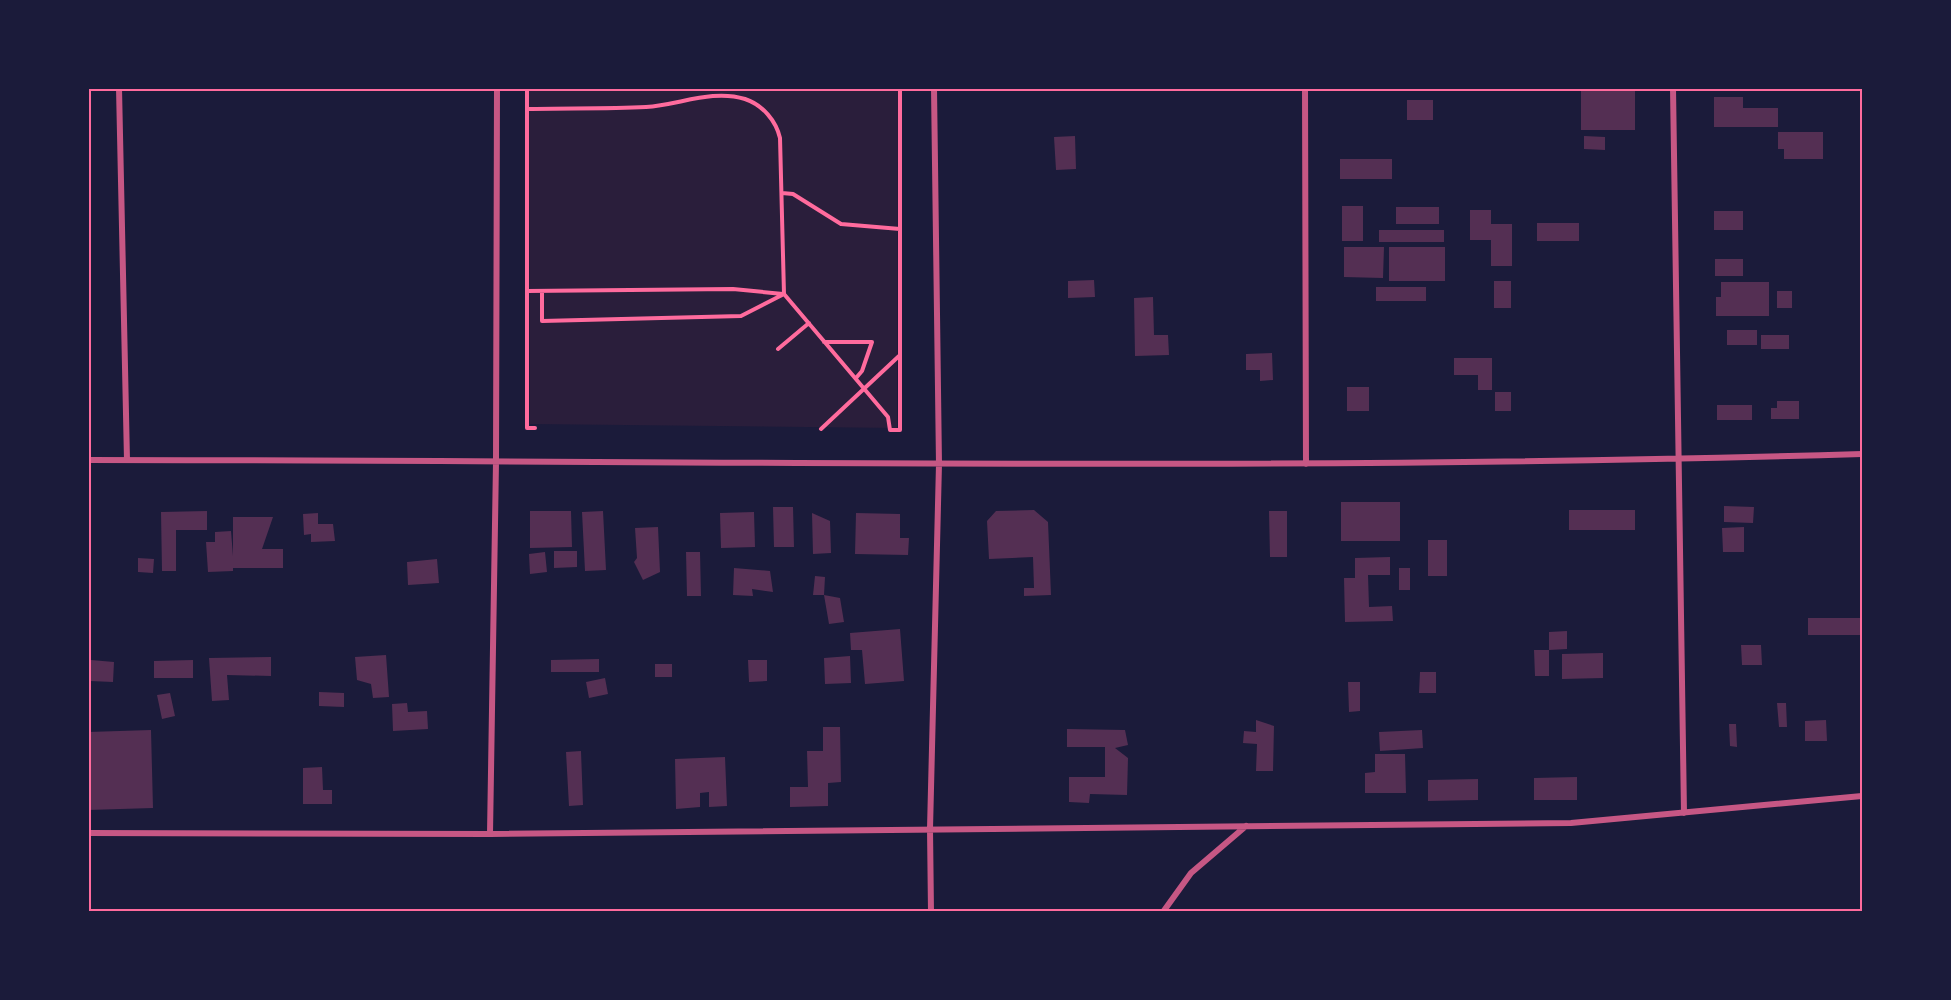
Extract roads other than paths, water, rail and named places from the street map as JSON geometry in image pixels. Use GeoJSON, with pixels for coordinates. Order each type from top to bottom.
{"type":"FeatureCollection","features":[{"type":"Feature","properties":{"kind":"street"},"geometry":{"type":"LineString","coordinates":[[119,88],[127,460]]}},
{"type":"Feature","properties":{"kind":"street"},"geometry":{"type":"LineString","coordinates":[[490,834],[497,88]]}},
{"type":"Feature","properties":{"kind":"street"},"geometry":{"type":"LineString","coordinates":[[931,912],[930,829],[939,464],[934,88]]}},
{"type":"Feature","properties":{"kind":"street"},"geometry":{"type":"LineString","coordinates":[[1305,88],[1306,464]]}},
{"type":"Feature","properties":{"kind":"street"},"geometry":{"type":"LineString","coordinates":[[1673,88],[1684,813]]}},
{"type":"Feature","properties":{"kind":"street"},"geometry":{"type":"LineString","coordinates":[[88,460],[1306,464],[1679,460],[1863,454]]}},
{"type":"Feature","properties":{"kind":"street"},"geometry":{"type":"LineString","coordinates":[[88,833],[490,834],[1571,823],[1863,796]]}},
{"type":"Feature","properties":{"kind":"street"},"geometry":{"type":"LineString","coordinates":[[1163,912],[1191,873],[1247,826]]}}]}
